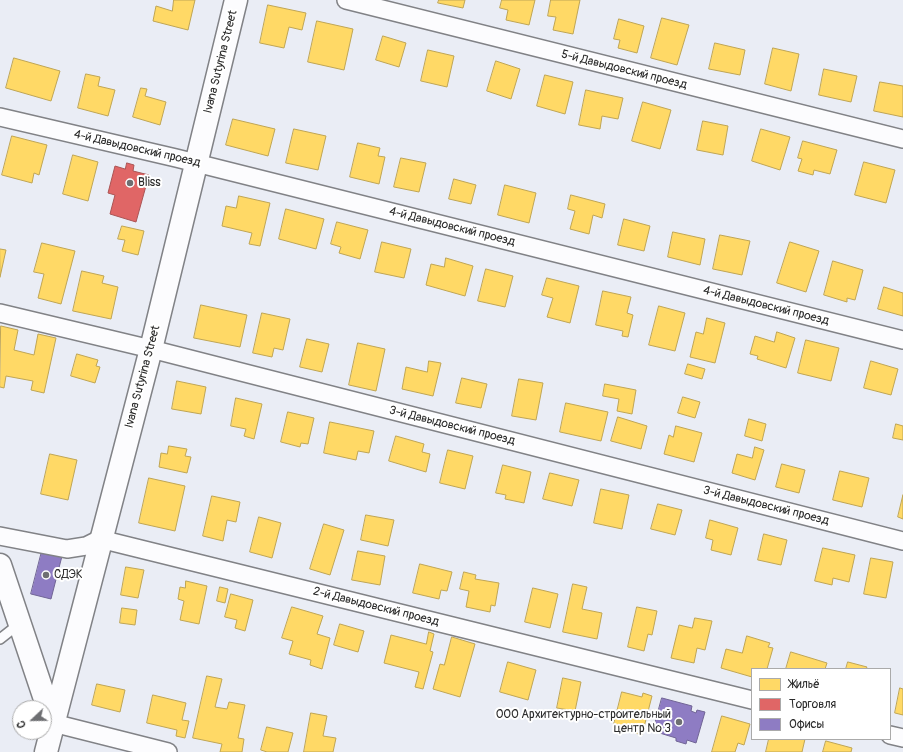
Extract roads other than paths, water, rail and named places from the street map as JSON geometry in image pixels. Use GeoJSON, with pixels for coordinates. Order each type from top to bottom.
{"type":"FeatureCollection","features":[{"type":"Feature","properties":{"kind":"main road","name":"Ivana Sutyrina Street"},"geometry":{"type":"LineString","coordinates":[[46,752],[100,539],[151,349],[236,0]]}},
{"type":"Feature","properties":{"kind":"main road"},"geometry":{"type":"LineString","coordinates":[[0,565],[53,723]]}},
{"type":"Feature","properties":{"kind":"street","name":"5-й Давыдовский проезд"},"geometry":{"type":"LineString","coordinates":[[346,0],[903,140]]}},
{"type":"Feature","properties":{"kind":"street","name":"4-й Давыдовский проезд"},"geometry":{"type":"LineString","coordinates":[[0,117],[196,163],[903,340]]}},
{"type":"Feature","properties":{"kind":"street","name":"3-й Давыдовский проезд"},"geometry":{"type":"LineString","coordinates":[[0,313],[151,349],[903,541]]}},
{"type":"Feature","properties":{"kind":"street"},"geometry":{"type":"LineString","coordinates":[[0,536],[67,549],[86,546],[100,539]]}},
{"type":"Feature","properties":{"kind":"street","name":"2-й Давыдовский проезд"},"geometry":{"type":"LineString","coordinates":[[100,539],[751,700]]}},
{"type":"Feature","properties":{"kind":"street"},"geometry":{"type":"LineString","coordinates":[[53,723],[168,752]]}},
{"type":"Feature","properties":{"kind":"street"},"geometry":{"type":"LineString","coordinates":[[891,735],[903,738]]}},
{"type":"Feature","properties":{"kind":"lane"},"geometry":{"type":"LineString","coordinates":[[0,639],[20,623]]}},
{"type":"Feature","properties":{"kind":"place","name":"Bliss"},"geometry":{"type":"Point","coordinates":[130,183]}},
{"type":"Feature","properties":{"kind":"place","name":"СДЭК"},"geometry":{"type":"Point","coordinates":[46,575]}},
{"type":"Feature","properties":{"kind":"place","name":"ООО Архитектурно-строительный центр № 3"},"geometry":{"type":"Point","coordinates":[679,722]}}]}
